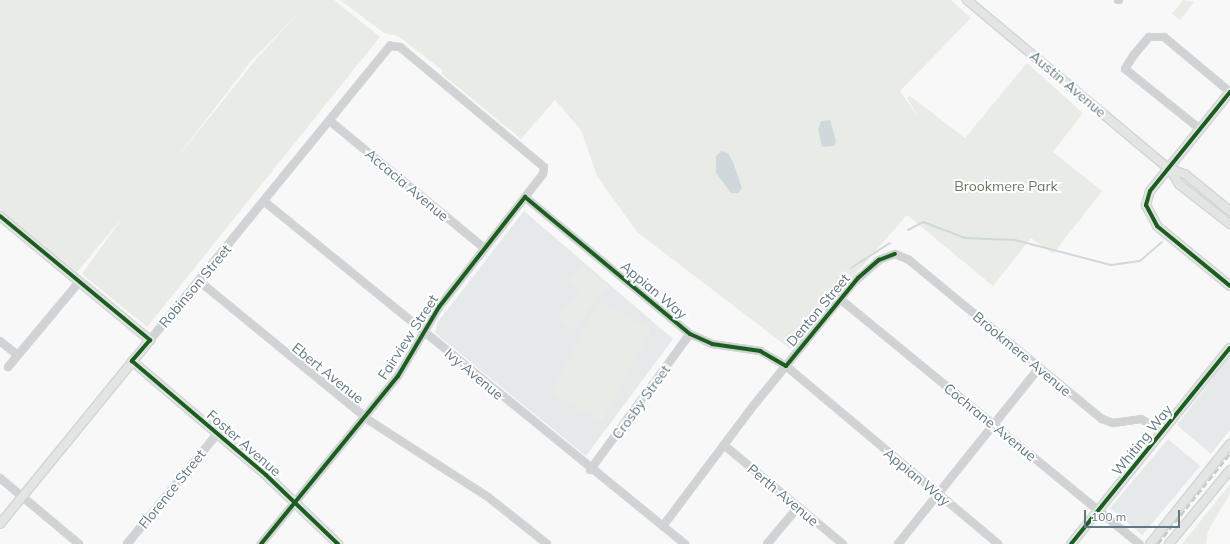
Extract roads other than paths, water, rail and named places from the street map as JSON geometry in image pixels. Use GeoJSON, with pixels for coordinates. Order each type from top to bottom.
{"type":"FeatureCollection","features":[{"type":"Feature","properties":{"kind":"street","name":"Austin Avenue"},"geometry":{"type":"LineString","coordinates":[[967,0],[1168,168],[1179,184],[1230,224]]}},
{"type":"Feature","properties":{"kind":"street"},"geometry":{"type":"LineString","coordinates":[[1200,129],[1125,69],[1149,37],[1164,37],[1230,92],[1148,194],[1148,214],[1157,226],[1230,286]]}},
{"type":"Feature","properties":{"kind":"street","name":"Robinson Street"},"geometry":{"type":"LineString","coordinates":[[0,524],[132,361],[265,202],[388,47],[400,47],[545,170]]}},
{"type":"Feature","properties":{"kind":"street","name":"Accacia Avenue"},"geometry":{"type":"LineString","coordinates":[[330,121],[484,248]]}},
{"type":"Feature","properties":{"kind":"street","name":"Austin Avenue"},"geometry":{"type":"LineString","coordinates":[[1168,168],[1186,175],[1230,211]]}},
{"type":"Feature","properties":{"kind":"street","name":"Fairview Street"},"geometry":{"type":"LineString","coordinates":[[261,544],[404,368],[425,333],[438,307],[545,170]]}},
{"type":"Feature","properties":{"kind":"street","name":"Appian Way"},"geometry":{"type":"LineString","coordinates":[[525,197],[690,334],[712,344],[760,351],[786,366],[998,544]]}},
{"type":"Feature","properties":{"kind":"street","name":"Ivy Avenue"},"geometry":{"type":"LineString","coordinates":[[265,202],[590,470],[685,544]]}},
{"type":"Feature","properties":{"kind":"street"},"geometry":{"type":"LineString","coordinates":[[0,216],[150,340]]}},
{"type":"Feature","properties":{"kind":"street","name":"Denton Street"},"geometry":{"type":"LineString","coordinates":[[663,526],[724,445],[840,299],[868,269],[888,255]]}},
{"type":"Feature","properties":{"kind":"street","name":"Brookmere Avenue"},"geometry":{"type":"LineString","coordinates":[[888,255],[901,255],[909,260],[1038,369],[1105,421],[1141,419],[1163,431]]}},
{"type":"Feature","properties":{"kind":"street","name":"Ebert Avenue"},"geometry":{"type":"LineString","coordinates":[[199,281],[365,417],[488,497],[547,544]]}},
{"type":"Feature","properties":{"kind":"street"},"geometry":{"type":"LineString","coordinates":[[8,367],[79,282]]}},
{"type":"Feature","properties":{"kind":"street","name":"Cochrane Avenue"},"geometry":{"type":"LineString","coordinates":[[840,299],[1139,544]]}},
{"type":"Feature","properties":{"kind":"street","name":"Crosby Street"},"geometry":{"type":"LineString","coordinates":[[590,470],[690,334]]}},
{"type":"Feature","properties":{"kind":"street"},"geometry":{"type":"LineString","coordinates":[[0,341],[17,355]]}},
{"type":"Feature","properties":{"kind":"street","name":"Whiting Way"},"geometry":{"type":"LineString","coordinates":[[1071,544],[1230,348]]}},
{"type":"Feature","properties":{"kind":"street","name":"Foster Avenue"},"geometry":{"type":"LineString","coordinates":[[132,361],[217,434],[338,544]]}},
{"type":"Feature","properties":{"kind":"street"},"geometry":{"type":"LineString","coordinates":[[898,544],[992,424],[1038,369]]}},
{"type":"Feature","properties":{"kind":"street","name":"Florence Street"},"geometry":{"type":"LineString","coordinates":[[127,544],[217,434]]}},
{"type":"Feature","properties":{"kind":"street"},"geometry":{"type":"LineString","coordinates":[[1150,544],[1230,444]]}},
{"type":"Feature","properties":{"kind":"street","name":"Perth Avenue"},"geometry":{"type":"LineString","coordinates":[[724,445],[843,544]]}},
{"type":"Feature","properties":{"kind":"street"},"geometry":{"type":"LineString","coordinates":[[1170,544],[1230,470]]}},
{"type":"Feature","properties":{"kind":"street"},"geometry":{"type":"LineString","coordinates":[[0,478],[79,544]]}},
{"type":"Feature","properties":{"kind":"street"},"geometry":{"type":"LineString","coordinates":[[767,544],[798,507]]}},
{"type":"Feature","properties":{"kind":"waterway"},"geometry":{"type":"LineString","coordinates":[[908,230],[923,222],[965,238],[1015,240],[1111,265],[1140,261],[1162,242]]}},
{"type":"Feature","properties":{"kind":"waterway"},"geometry":{"type":"LineString","coordinates":[[851,268],[890,243]]}},
{"type":"Feature","properties":{"kind":"railway"},"geometry":{"type":"LineString","coordinates":[[1158,544],[1230,454]]}},
{"type":"Feature","properties":{"kind":"park label","name":"Brookmere Park"},"geometry":{"type":"Point","coordinates":[1006,186]}}]}
